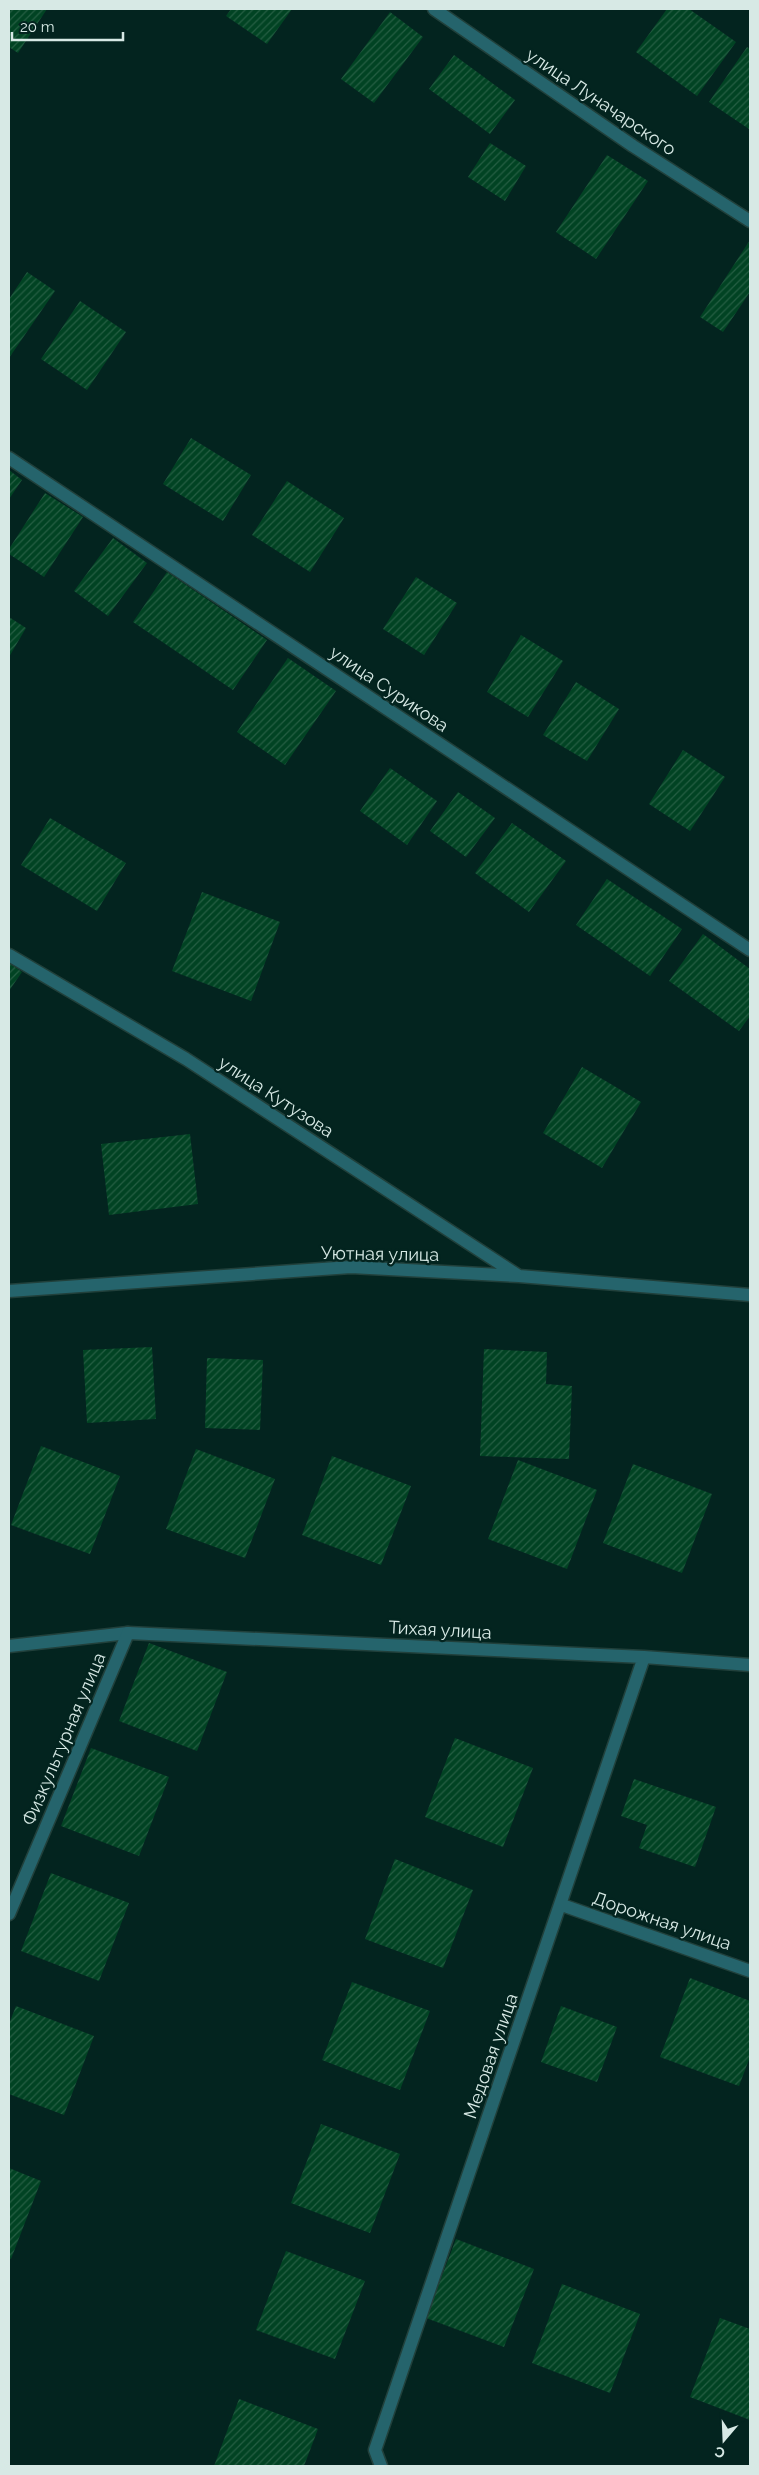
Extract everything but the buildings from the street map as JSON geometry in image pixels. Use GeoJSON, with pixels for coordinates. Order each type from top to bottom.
{"type":"FeatureCollection","features":[{"type":"Feature","properties":{"kind":"street","name":"улица Луначарского"},"geometry":{"type":"LineString","coordinates":[[434,9],[633,146],[750,221]]}},
{"type":"Feature","properties":{"kind":"street","name":"улица Сурикова"},"geometry":{"type":"LineString","coordinates":[[9,458],[750,950]]}},
{"type":"Feature","properties":{"kind":"street","name":"улица Кутузова"},"geometry":{"type":"LineString","coordinates":[[9,955],[186,1059],[519,1276]]}},
{"type":"Feature","properties":{"kind":"street","name":"Уютная улица"},"geometry":{"type":"LineString","coordinates":[[9,1291],[351,1268],[519,1276],[750,1295]]}},
{"type":"Feature","properties":{"kind":"street","name":"Тихая улица"},"geometry":{"type":"LineString","coordinates":[[9,1646],[128,1633],[644,1657],[750,1665]]}},
{"type":"Feature","properties":{"kind":"street","name":"Физкультурная улица"},"geometry":{"type":"LineString","coordinates":[[9,1914],[128,1633]]}},
{"type":"Feature","properties":{"kind":"street","name":"Медовая улица"},"geometry":{"type":"LineString","coordinates":[[381,2466],[375,2450],[562,1905],[644,1657]]}},
{"type":"Feature","properties":{"kind":"street","name":"Дорожная улица"},"geometry":{"type":"LineString","coordinates":[[562,1905],[750,1971]]}}]}
